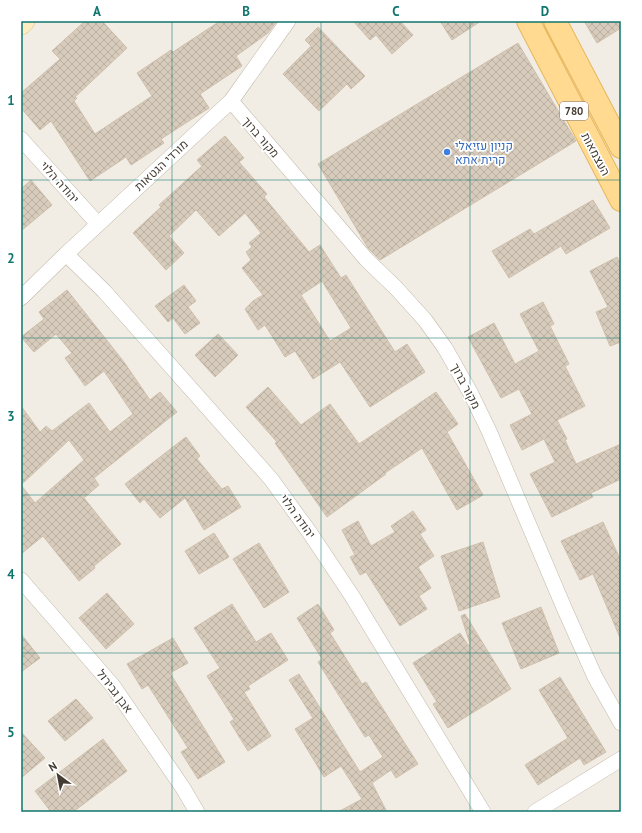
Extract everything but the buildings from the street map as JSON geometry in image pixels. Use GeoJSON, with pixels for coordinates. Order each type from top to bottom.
{"type":"FeatureCollection","features":[{"type":"Feature","properties":{"kind":"main road"},"geometry":{"type":"LineString","coordinates":[[21,24],[24,21]]}},
{"type":"Feature","properties":{"kind":"main road","name":"העצמאות"},"geometry":{"type":"LineString","coordinates":[[528,21],[621,200]]}},
{"type":"Feature","properties":{"kind":"main road","name":"780"},"geometry":{"type":"LineString","coordinates":[[555,21],[621,147]]}},
{"type":"Feature","properties":{"kind":"street","name":"מורדי הגטאות"},"geometry":{"type":"LineString","coordinates":[[21,298],[66,254],[231,101],[288,21]]}},
{"type":"Feature","properties":{"kind":"street","name":"מקור ברוך"},"geometry":{"type":"LineString","coordinates":[[231,101],[366,258],[421,315],[445,348],[470,392],[489,431],[571,624],[595,677],[621,724]]}},
{"type":"Feature","properties":{"kind":"street","name":"יהודה הלוי"},"geometry":{"type":"LineString","coordinates":[[21,139],[98,224]]}},
{"type":"Feature","properties":{"kind":"street","name":"יהודה הלוי"},"geometry":{"type":"LineString","coordinates":[[66,254],[109,296],[276,485],[310,532],[352,596],[483,812]]}},
{"type":"Feature","properties":{"kind":"street","name":"אבן גבירול"},"geometry":{"type":"LineString","coordinates":[[21,580],[114,686],[183,788],[197,812]]}},
{"type":"Feature","properties":{"kind":"street"},"geometry":{"type":"LineString","coordinates":[[535,812],[621,759]]}},
{"type":"Feature","properties":{"kind":"place","name":"קניון עזיאלי קרית אתא"},"geometry":{"type":"Point","coordinates":[447,152]}}]}
